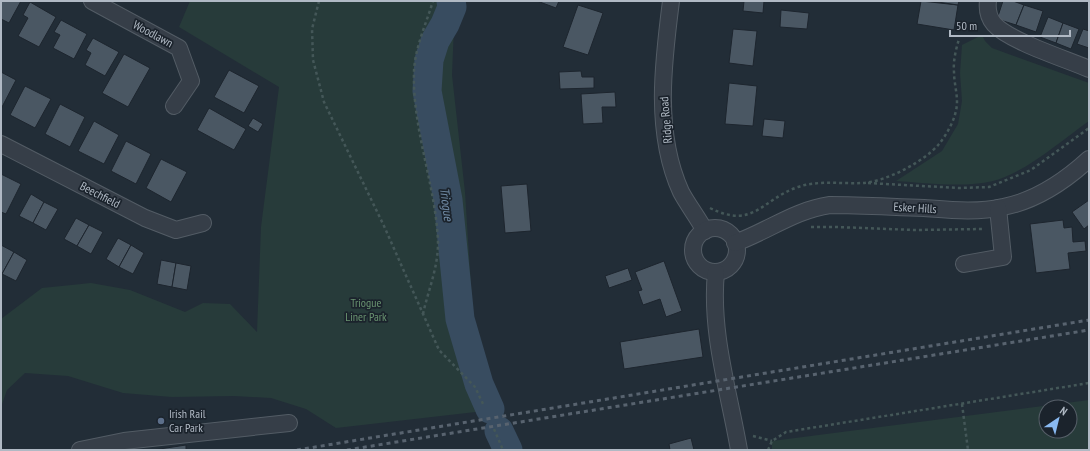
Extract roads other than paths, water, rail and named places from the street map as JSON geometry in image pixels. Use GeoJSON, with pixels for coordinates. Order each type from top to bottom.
{"type":"FeatureCollection","features":[{"type":"Feature","properties":{"kind":"street","name":"Woodlawn"},"geometry":{"type":"LineString","coordinates":[[92,1],[179,48],[191,81],[174,106]]}},
{"type":"Feature","properties":{"kind":"street","name":"Ridge Road"},"geometry":{"type":"LineString","coordinates":[[671,1],[663,89],[669,154],[682,192],[705,231]]}},
{"type":"Feature","properties":{"kind":"street"},"geometry":{"type":"LineString","coordinates":[[988,1],[987,8],[994,24],[1008,35],[1089,69]]}},
{"type":"Feature","properties":{"kind":"street","name":"Beechfield"},"geometry":{"type":"LineString","coordinates":[[1,144],[145,218],[176,230],[203,223]]}},
{"type":"Feature","properties":{"kind":"street","name":"Esker Hills"},"geometry":{"type":"LineString","coordinates":[[735,243],[753,237],[798,212],[830,205],[971,211],[998,208],[1023,201],[1047,190],[1078,169],[1089,159]]}},
{"type":"Feature","properties":{"kind":"street"},"geometry":{"type":"LineString","coordinates":[[964,264],[1003,257],[998,208]]}},
{"type":"Feature","properties":{"kind":"street"},"geometry":{"type":"LineString","coordinates":[[716,228],[729,234],[735,243],[736,254],[734,261],[729,267],[716,272],[703,269],[694,258],[694,244],[696,238],[705,231],[716,228]]}},
{"type":"Feature","properties":{"kind":"street"},"geometry":{"type":"LineString","coordinates":[[716,272],[714,292],[718,337],[739,450]]}},
{"type":"Feature","properties":{"kind":"street"},"geometry":{"type":"LineString","coordinates":[[80,450],[124,441],[289,423]]}},
{"type":"Feature","properties":{"kind":"waterway","name":"Triogue"},"geometry":{"type":"LineString","coordinates":[[451,1],[452,7],[445,24],[435,41],[429,60],[427,91],[448,200],[460,319],[479,384],[490,409]]}},
{"type":"Feature","properties":{"kind":"waterway","name":"Triogue"},"geometry":{"type":"LineString","coordinates":[[499,431],[508,450]]}},
{"type":"Feature","properties":{"kind":"railway"},"geometry":{"type":"LineString","coordinates":[[297,450],[1089,320]]}},
{"type":"Feature","properties":{"kind":"railway"},"geometry":{"type":"LineString","coordinates":[[347,450],[1089,330]]}},
{"type":"Feature","properties":{"kind":"place","name":"Irish Rail Car Park"},"geometry":{"type":"Point","coordinates":[161,421]}},
{"type":"Feature","properties":{"kind":"park label","name":"Triogue Liner Park"},"geometry":{"type":"Point","coordinates":[366,310]}}]}
